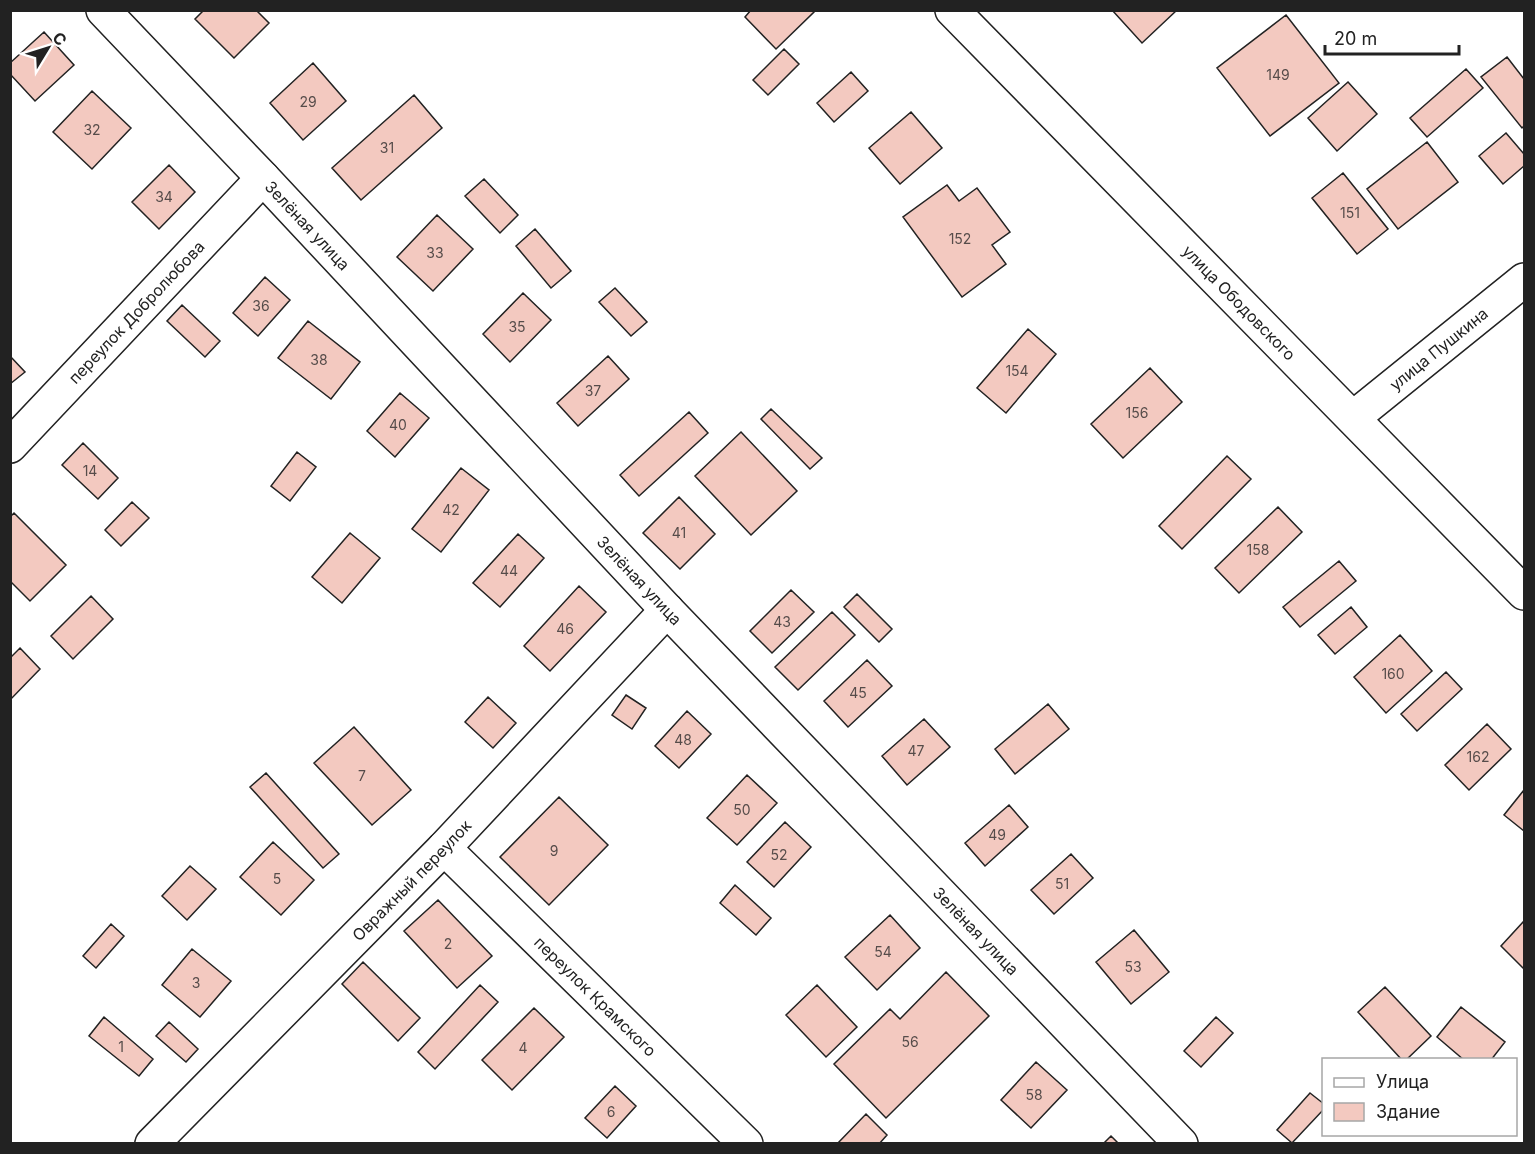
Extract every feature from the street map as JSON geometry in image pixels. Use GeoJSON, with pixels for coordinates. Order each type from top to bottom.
{"type":"FeatureCollection","features":[{"type":"Feature","properties":{"kind":"street","name":"Зелёная улица"},"geometry":{"type":"LineString","coordinates":[[103,10],[667,610],[1181,1143]]}},
{"type":"Feature","properties":{"kind":"street","name":"улица Ободовского"},"geometry":{"type":"LineString","coordinates":[[952,10],[1524,593]]}},
{"type":"Feature","properties":{"kind":"street","name":"переулок Добролюбова"},"geometry":{"type":"LineString","coordinates":[[10,446],[263,178]]}},
{"type":"Feature","properties":{"kind":"street","name":"улица Пушкина"},"geometry":{"type":"LineString","coordinates":[[1353,418],[1524,280]]}},
{"type":"Feature","properties":{"kind":"street","name":"Овражный переулок"},"geometry":{"type":"LineString","coordinates":[[152,1143],[444,848],[667,610]]}},
{"type":"Feature","properties":{"kind":"street","name":"переулок Крамского"},"geometry":{"type":"LineString","coordinates":[[444,848],[746,1143]]}},
{"type":"Feature","properties":{"kind":"building"},"geometry":{"type":"Polygon","coordinates":[[[204,10],[256,10],[269,23],[234,58],[195,19],[204,10]]]}},
{"type":"Feature","properties":{"kind":"building"},"geometry":{"type":"Polygon","coordinates":[[[751,10],[813,10],[814,12],[776,49],[745,17],[751,10]]]}},
{"type":"Feature","properties":{"kind":"building"},"geometry":{"type":"Polygon","coordinates":[[[1112,10],[1177,10],[1142,43],[1112,10]]]}},
{"type":"Feature","properties":{"kind":"building"},"geometry":{"type":"Polygon","coordinates":[[[1286,15],[1339,83],[1270,136],[1217,68],[1286,15]]]}},
{"type":"Feature","properties":{"kind":"building"},"geometry":{"type":"Polygon","coordinates":[[[44,32],[74,65],[35,101],[10,74],[10,63],[44,32]]]}},
{"type":"Feature","properties":{"kind":"building"},"geometry":{"type":"Polygon","coordinates":[[[784,49],[799,64],[768,95],[753,80],[784,49]]]}},
{"type":"Feature","properties":{"kind":"building"},"geometry":{"type":"Polygon","coordinates":[[[1507,57],[1524,79],[1524,126],[1522,128],[1481,77],[1507,57]]]}},
{"type":"Feature","properties":{"kind":"building"},"geometry":{"type":"Polygon","coordinates":[[[313,63],[346,101],[303,140],[270,103],[313,63]]]}},
{"type":"Feature","properties":{"kind":"building"},"geometry":{"type":"Polygon","coordinates":[[[1466,69],[1483,88],[1427,137],[1410,118],[1466,69]]]}},
{"type":"Feature","properties":{"kind":"building"},"geometry":{"type":"Polygon","coordinates":[[[851,72],[868,91],[834,122],[817,103],[851,72]]]}},
{"type":"Feature","properties":{"kind":"building"},"geometry":{"type":"Polygon","coordinates":[[[1348,82],[1377,114],[1337,151],[1308,118],[1348,82]]]}},
{"type":"Feature","properties":{"kind":"building"},"geometry":{"type":"Polygon","coordinates":[[[92,91],[131,128],[92,169],[53,132],[92,91]]]}},
{"type":"Feature","properties":{"kind":"building"},"geometry":{"type":"Polygon","coordinates":[[[414,95],[442,128],[361,200],[332,168],[414,95]]]}},
{"type":"Feature","properties":{"kind":"building"},"geometry":{"type":"Polygon","coordinates":[[[911,112],[942,148],[900,184],[869,148],[911,112]]]}},
{"type":"Feature","properties":{"kind":"building"},"geometry":{"type":"Polygon","coordinates":[[[1506,133],[1524,154],[1524,166],[1503,184],[1479,156],[1506,133]]]}},
{"type":"Feature","properties":{"kind":"building"},"geometry":{"type":"Polygon","coordinates":[[[1427,142],[1458,182],[1398,229],[1367,189],[1427,142]]]}},
{"type":"Feature","properties":{"kind":"building"},"geometry":{"type":"Polygon","coordinates":[[[169,165],[195,192],[159,229],[132,202],[169,165]]]}},
{"type":"Feature","properties":{"kind":"building"},"geometry":{"type":"Polygon","coordinates":[[[1343,173],[1388,229],[1357,254],[1312,198],[1343,173]]]}},
{"type":"Feature","properties":{"kind":"building"},"geometry":{"type":"Polygon","coordinates":[[[484,179],[518,215],[500,233],[465,196],[484,179]]]}},
{"type":"Feature","properties":{"kind":"building"},"geometry":{"type":"Polygon","coordinates":[[[947,185],[959,201],[977,188],[1010,232],[992,245],[1006,264],[962,297],[903,217],[947,185]]]}},
{"type":"Feature","properties":{"kind":"building"},"geometry":{"type":"Polygon","coordinates":[[[437,215],[473,249],[433,291],[397,257],[437,215]]]}},
{"type":"Feature","properties":{"kind":"building"},"geometry":{"type":"Polygon","coordinates":[[[535,229],[571,271],[551,288],[516,246],[535,229]]]}},
{"type":"Feature","properties":{"kind":"building"},"geometry":{"type":"Polygon","coordinates":[[[265,277],[290,300],[258,336],[233,313],[265,277]]]}},
{"type":"Feature","properties":{"kind":"building"},"geometry":{"type":"Polygon","coordinates":[[[615,288],[647,322],[631,336],[599,302],[615,288]]]}},
{"type":"Feature","properties":{"kind":"building"},"geometry":{"type":"Polygon","coordinates":[[[523,293],[551,320],[510,362],[483,334],[523,293]]]}},
{"type":"Feature","properties":{"kind":"building"},"geometry":{"type":"Polygon","coordinates":[[[182,305],[220,341],[205,357],[167,321],[182,305]]]}},
{"type":"Feature","properties":{"kind":"building"},"geometry":{"type":"Polygon","coordinates":[[[308,321],[360,362],[331,399],[278,358],[308,321]]]}},
{"type":"Feature","properties":{"kind":"building"},"geometry":{"type":"Polygon","coordinates":[[[1028,329],[1056,354],[1006,413],[977,388],[1028,329]]]}},
{"type":"Feature","properties":{"kind":"building"},"geometry":{"type":"Polygon","coordinates":[[[10,356],[25,372],[10,384],[10,356]]]}},
{"type":"Feature","properties":{"kind":"building"},"geometry":{"type":"Polygon","coordinates":[[[608,356],[629,379],[578,426],[557,403],[608,356]]]}},
{"type":"Feature","properties":{"kind":"building"},"geometry":{"type":"Polygon","coordinates":[[[1150,368],[1182,402],[1123,458],[1091,424],[1150,368]]]}},
{"type":"Feature","properties":{"kind":"building"},"geometry":{"type":"Polygon","coordinates":[[[400,393],[429,418],[395,457],[367,431],[400,393]]]}},
{"type":"Feature","properties":{"kind":"building"},"geometry":{"type":"Polygon","coordinates":[[[771,409],[822,458],[810,469],[761,419],[771,409]]]}},
{"type":"Feature","properties":{"kind":"building"},"geometry":{"type":"Polygon","coordinates":[[[689,412],[708,433],[639,496],[620,475],[689,412]]]}},
{"type":"Feature","properties":{"kind":"building"},"geometry":{"type":"Polygon","coordinates":[[[741,432],[797,491],[751,535],[695,476],[741,432]]]}},
{"type":"Feature","properties":{"kind":"building"},"geometry":{"type":"Polygon","coordinates":[[[83,443],[118,478],[98,499],[62,465],[83,443]]]}},
{"type":"Feature","properties":{"kind":"building"},"geometry":{"type":"Polygon","coordinates":[[[297,452],[316,467],[290,501],[271,486],[297,452]]]}},
{"type":"Feature","properties":{"kind":"building"},"geometry":{"type":"Polygon","coordinates":[[[1227,456],[1251,479],[1182,549],[1159,526],[1227,456]]]}},
{"type":"Feature","properties":{"kind":"building"},"geometry":{"type":"Polygon","coordinates":[[[461,468],[489,490],[441,552],[412,529],[461,468]]]}},
{"type":"Feature","properties":{"kind":"building"},"geometry":{"type":"Polygon","coordinates":[[[679,497],[715,534],[680,569],[643,533],[679,497]]]}},
{"type":"Feature","properties":{"kind":"building"},"geometry":{"type":"Polygon","coordinates":[[[132,502],[149,518],[121,546],[105,530],[132,502]]]}},
{"type":"Feature","properties":{"kind":"building"},"geometry":{"type":"Polygon","coordinates":[[[1278,507],[1302,532],[1239,593],[1215,568],[1278,507]]]}},
{"type":"Feature","properties":{"kind":"building"},"geometry":{"type":"Polygon","coordinates":[[[14,513],[66,565],[30,601],[10,581],[10,517],[14,513]]]}},
{"type":"Feature","properties":{"kind":"building"},"geometry":{"type":"Polygon","coordinates":[[[350,533],[380,558],[342,603],[312,577],[350,533]]]}},
{"type":"Feature","properties":{"kind":"building"},"geometry":{"type":"Polygon","coordinates":[[[518,534],[544,558],[500,607],[473,583],[518,534]]]}},
{"type":"Feature","properties":{"kind":"building"},"geometry":{"type":"Polygon","coordinates":[[[1339,561],[1356,581],[1300,627],[1283,607],[1339,561]]]}},
{"type":"Feature","properties":{"kind":"building"},"geometry":{"type":"Polygon","coordinates":[[[579,586],[606,612],[550,671],[524,646],[579,586]]]}},
{"type":"Feature","properties":{"kind":"building"},"geometry":{"type":"Polygon","coordinates":[[[791,590],[814,612],[772,653],[750,631],[791,590]]]}},
{"type":"Feature","properties":{"kind":"building"},"geometry":{"type":"Polygon","coordinates":[[[857,594],[892,629],[879,642],[844,607],[857,594]]]}},
{"type":"Feature","properties":{"kind":"building"},"geometry":{"type":"Polygon","coordinates":[[[91,596],[113,619],[73,659],[51,636],[91,596]]]}},
{"type":"Feature","properties":{"kind":"building"},"geometry":{"type":"Polygon","coordinates":[[[1351,607],[1367,627],[1335,654],[1318,635],[1351,607]]]}},
{"type":"Feature","properties":{"kind":"building"},"geometry":{"type":"Polygon","coordinates":[[[832,612],[855,635],[798,690],[775,667],[832,612]]]}},
{"type":"Feature","properties":{"kind":"building"},"geometry":{"type":"Polygon","coordinates":[[[1400,635],[1432,671],[1386,713],[1354,677],[1400,635]]]}},
{"type":"Feature","properties":{"kind":"building"},"geometry":{"type":"Polygon","coordinates":[[[20,648],[40,669],[10,700],[10,658],[20,648]]]}},
{"type":"Feature","properties":{"kind":"building"},"geometry":{"type":"Polygon","coordinates":[[[867,660],[892,686],[848,727],[824,701],[867,660]]]}},
{"type":"Feature","properties":{"kind":"building"},"geometry":{"type":"Polygon","coordinates":[[[1446,672],[1462,689],[1417,731],[1401,714],[1446,672]]]}},
{"type":"Feature","properties":{"kind":"building"},"geometry":{"type":"Polygon","coordinates":[[[626,695],[646,708],[632,729],[612,715],[626,695]]]}},
{"type":"Feature","properties":{"kind":"building"},"geometry":{"type":"Polygon","coordinates":[[[488,697],[516,723],[493,748],[465,722],[488,697]]]}},
{"type":"Feature","properties":{"kind":"building"},"geometry":{"type":"Polygon","coordinates":[[[1048,704],[1069,729],[1015,774],[995,749],[1048,704]]]}},
{"type":"Feature","properties":{"kind":"building"},"geometry":{"type":"Polygon","coordinates":[[[687,711],[711,734],[679,768],[655,746],[687,711]]]}},
{"type":"Feature","properties":{"kind":"building"},"geometry":{"type":"Polygon","coordinates":[[[924,719],[950,747],[907,785],[882,756],[924,719]]]}},
{"type":"Feature","properties":{"kind":"building"},"geometry":{"type":"Polygon","coordinates":[[[1487,724],[1511,749],[1469,790],[1445,765],[1487,724]]]}},
{"type":"Feature","properties":{"kind":"building"},"geometry":{"type":"Polygon","coordinates":[[[354,727],[411,790],[372,825],[314,763],[354,727]]]}},
{"type":"Feature","properties":{"kind":"building"},"geometry":{"type":"Polygon","coordinates":[[[266,773],[339,854],[323,868],[250,787],[266,773]]]}},
{"type":"Feature","properties":{"kind":"building"},"geometry":{"type":"Polygon","coordinates":[[[747,775],[777,803],[737,845],[707,818],[747,775]]]}},
{"type":"Feature","properties":{"kind":"building"},"geometry":{"type":"Polygon","coordinates":[[[1524,790],[1524,831],[1504,815],[1524,790]]]}},
{"type":"Feature","properties":{"kind":"building"},"geometry":{"type":"Polygon","coordinates":[[[559,797],[608,845],[549,905],[500,857],[559,797]]]}},
{"type":"Feature","properties":{"kind":"building"},"geometry":{"type":"Polygon","coordinates":[[[1009,805],[1028,827],[985,866],[965,843],[1009,805]]]}},
{"type":"Feature","properties":{"kind":"building"},"geometry":{"type":"Polygon","coordinates":[[[785,822],[811,847],[774,887],[747,862],[785,822]]]}},
{"type":"Feature","properties":{"kind":"building"},"geometry":{"type":"Polygon","coordinates":[[[273,842],[314,880],[281,915],[240,877],[273,842]]]}},
{"type":"Feature","properties":{"kind":"building"},"geometry":{"type":"Polygon","coordinates":[[[1071,854],[1093,878],[1054,914],[1031,890],[1071,854]]]}},
{"type":"Feature","properties":{"kind":"building"},"geometry":{"type":"Polygon","coordinates":[[[190,866],[216,889],[187,920],[162,896],[190,866]]]}},
{"type":"Feature","properties":{"kind":"building"},"geometry":{"type":"Polygon","coordinates":[[[735,885],[771,918],[756,935],[720,903],[735,885]]]}},
{"type":"Feature","properties":{"kind":"building"},"geometry":{"type":"Polygon","coordinates":[[[438,900],[492,956],[457,988],[404,931],[438,900]]]}},
{"type":"Feature","properties":{"kind":"building"},"geometry":{"type":"Polygon","coordinates":[[[890,915],[920,948],[877,990],[845,957],[890,915]]]}},
{"type":"Feature","properties":{"kind":"building"},"geometry":{"type":"Polygon","coordinates":[[[1524,921],[1524,969],[1501,946],[1524,921]]]}},
{"type":"Feature","properties":{"kind":"building"},"geometry":{"type":"Polygon","coordinates":[[[111,924],[124,936],[96,968],[83,956],[111,924]]]}},
{"type":"Feature","properties":{"kind":"building"},"geometry":{"type":"Polygon","coordinates":[[[1134,930],[1169,972],[1131,1004],[1096,962],[1134,930]]]}},
{"type":"Feature","properties":{"kind":"building"},"geometry":{"type":"Polygon","coordinates":[[[192,949],[231,981],[200,1017],[162,985],[192,949]]]}},
{"type":"Feature","properties":{"kind":"building"},"geometry":{"type":"Polygon","coordinates":[[[363,962],[420,1018],[398,1041],[342,984],[363,962]]]}},
{"type":"Feature","properties":{"kind":"building"},"geometry":{"type":"Polygon","coordinates":[[[946,972],[989,1016],[886,1118],[834,1064],[890,1009],[900,1019],[946,972]]]}},
{"type":"Feature","properties":{"kind":"building"},"geometry":{"type":"Polygon","coordinates":[[[480,985],[498,1002],[435,1069],[418,1052],[480,985]]]}},
{"type":"Feature","properties":{"kind":"building"},"geometry":{"type":"Polygon","coordinates":[[[817,985],[857,1027],[826,1057],[786,1015],[817,985]]]}},
{"type":"Feature","properties":{"kind":"building"},"geometry":{"type":"Polygon","coordinates":[[[1385,987],[1431,1036],[1408,1058],[1400,1058],[1358,1012],[1385,987]]]}},
{"type":"Feature","properties":{"kind":"building"},"geometry":{"type":"Polygon","coordinates":[[[1461,1007],[1505,1042],[1493,1058],[1462,1058],[1437,1037],[1461,1007]]]}},
{"type":"Feature","properties":{"kind":"building"},"geometry":{"type":"Polygon","coordinates":[[[534,1008],[564,1037],[512,1090],[482,1060],[534,1008]]]}},
{"type":"Feature","properties":{"kind":"building"},"geometry":{"type":"Polygon","coordinates":[[[104,1017],[153,1059],[139,1076],[89,1036],[104,1017]]]}},
{"type":"Feature","properties":{"kind":"building"},"geometry":{"type":"Polygon","coordinates":[[[1216,1017],[1233,1033],[1201,1067],[1184,1051],[1216,1017]]]}},
{"type":"Feature","properties":{"kind":"building"},"geometry":{"type":"Polygon","coordinates":[[[169,1022],[198,1049],[186,1062],[156,1036],[169,1022]]]}},
{"type":"Feature","properties":{"kind":"building"},"geometry":{"type":"Polygon","coordinates":[[[1036,1062],[1067,1090],[1031,1128],[1001,1100],[1036,1062]]]}},
{"type":"Feature","properties":{"kind":"building"},"geometry":{"type":"Polygon","coordinates":[[[615,1086],[636,1106],[607,1138],[585,1118],[615,1086]]]}},
{"type":"Feature","properties":{"kind":"building"},"geometry":{"type":"Polygon","coordinates":[[[1310,1093],[1322,1102],[1322,1111],[1292,1143],[1277,1130],[1310,1093]]]}},
{"type":"Feature","properties":{"kind":"building"},"geometry":{"type":"Polygon","coordinates":[[[866,1114],[887,1135],[879,1144],[837,1144],[866,1114]]]}},
{"type":"Feature","properties":{"kind":"building"},"geometry":{"type":"Polygon","coordinates":[[[1111,1136],[1119,1144],[1103,1144],[1111,1136]]]}}]}
